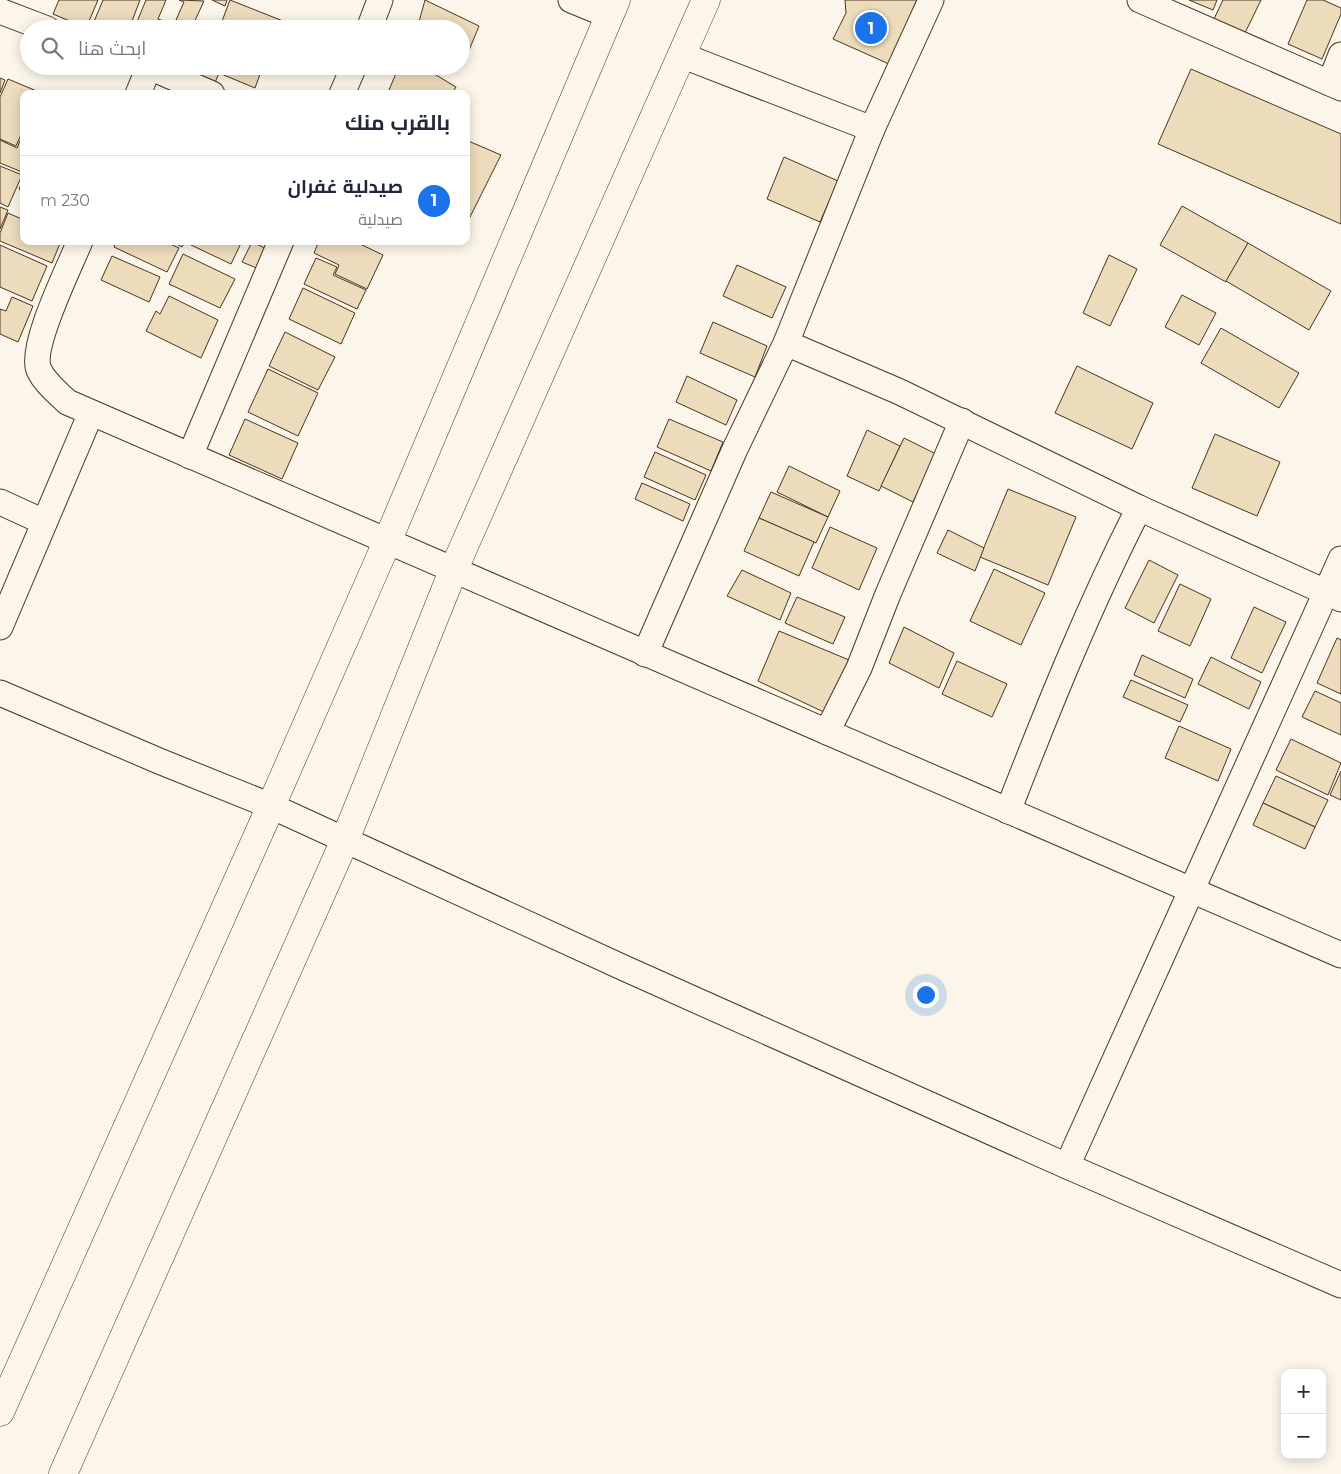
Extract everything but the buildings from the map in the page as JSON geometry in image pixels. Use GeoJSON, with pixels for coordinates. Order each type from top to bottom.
{"type":"FeatureCollection","features":[{"type":"Feature","properties":{"kind":"main road"},"geometry":{"type":"LineString","coordinates":[[63,1474],[345,840],[453,570],[706,0]]}},
{"type":"Feature","properties":{"kind":"main road"},"geometry":{"type":"LineString","coordinates":[[0,1412],[387,542],[613,8]]}},
{"type":"Feature","properties":{"kind":"street"},"geometry":{"type":"LineString","coordinates":[[372,20],[380,0]]}},
{"type":"Feature","properties":{"kind":"street"},"geometry":{"type":"LineString","coordinates":[[571,0],[613,8]]}},
{"type":"Feature","properties":{"kind":"street"},"geometry":{"type":"LineString","coordinates":[[645,654],[735,449],[786,343],[872,129],[931,0]]}},
{"type":"Feature","properties":{"kind":"street"},"geometry":{"type":"LineString","coordinates":[[1149,2],[1335,86],[1341,55]]}},
{"type":"Feature","properties":{"kind":"street"},"geometry":{"type":"LineString","coordinates":[[0,11],[24,20]]}},
{"type":"Feature","properties":{"kind":"street"},"geometry":{"type":"LineString","coordinates":[[681,55],[872,129]]}},
{"type":"Feature","properties":{"kind":"street"},"geometry":{"type":"LineString","coordinates":[[139,90],[145,75]]}},
{"type":"Feature","properties":{"kind":"street"},"geometry":{"type":"LineString","coordinates":[[167,75],[203,90]]}},
{"type":"Feature","properties":{"kind":"street"},"geometry":{"type":"LineString","coordinates":[[344,90],[350,75]]}},
{"type":"Feature","properties":{"kind":"street"},"geometry":{"type":"LineString","coordinates":[[78,245],[50,310],[38,354],[38,368],[48,383],[67,402],[1341,956]]}},
{"type":"Feature","properties":{"kind":"street"},"geometry":{"type":"LineString","coordinates":[[190,456],[279,245]]}},
{"type":"Feature","properties":{"kind":"street"},"geometry":{"type":"LineString","coordinates":[[786,343],[900,392],[1139,508],[1334,596]]}},
{"type":"Feature","properties":{"kind":"street"},"geometry":{"type":"LineString","coordinates":[[0,626],[91,414]]}},
{"type":"Feature","properties":{"kind":"street"},"geometry":{"type":"LineString","coordinates":[[827,732],[859,668],[888,594],[962,421]]}},
{"type":"Feature","properties":{"kind":"street"},"geometry":{"type":"LineString","coordinates":[[0,502],[44,522]]}},
{"type":"Feature","properties":{"kind":"street"},"geometry":{"type":"LineString","coordinates":[[1008,811],[1062,672],[1113,559],[1139,508]]}},
{"type":"Feature","properties":{"kind":"street"},"geometry":{"type":"LineString","coordinates":[[1067,1166],[1191,891],[1334,596],[1341,559]]}},
{"type":"Feature","properties":{"kind":"street"},"geometry":{"type":"LineString","coordinates":[[0,693],[271,806],[633,972],[1067,1166],[1341,1285]]}},
{"type":"Feature","properties":{"kind":"place","name":"صيدلية غفران"},"geometry":{"type":"Point","coordinates":[871,28]}}]}
